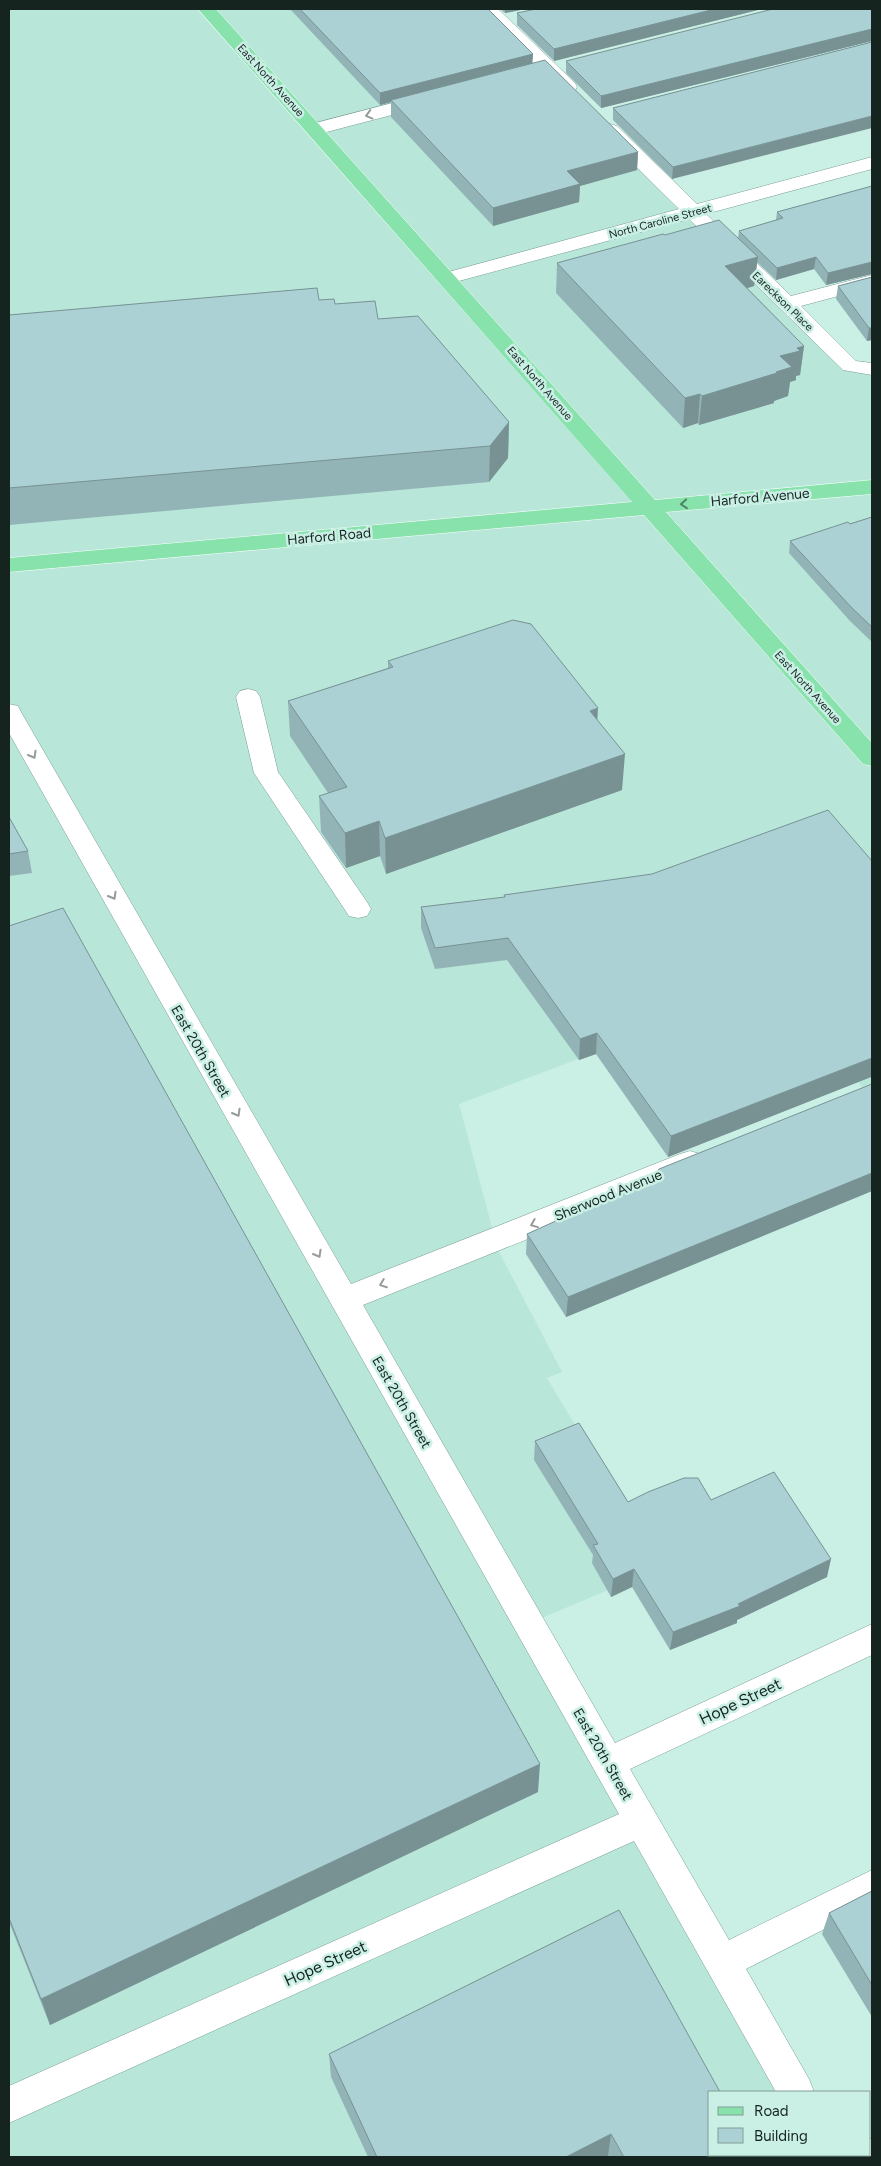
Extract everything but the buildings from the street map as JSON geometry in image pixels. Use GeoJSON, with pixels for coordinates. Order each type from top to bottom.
{"type":"FeatureCollection","features":[{"type":"Feature","properties":{"kind":"main road","name":"East North Avenue"},"geometry":{"type":"LineString","coordinates":[[207,9],[448,278],[648,507],[872,758]]}},
{"type":"Feature","properties":{"kind":"main road","name":"Harford Avenue"},"geometry":{"type":"LineString","coordinates":[[648,507],[872,487]]}},
{"type":"Feature","properties":{"kind":"main road","name":"Harford Road"},"geometry":{"type":"LineString","coordinates":[[9,564],[648,507]]}},
{"type":"Feature","properties":{"kind":"street","name":"Eareckson Place"},"geometry":{"type":"LineString","coordinates":[[503,16],[549,68],[692,212],[850,366],[872,369]]}},
{"type":"Feature","properties":{"kind":"street"},"geometry":{"type":"LineString","coordinates":[[530,73],[568,64]]}},
{"type":"Feature","properties":{"kind":"street"},"geometry":{"type":"LineString","coordinates":[[315,129],[446,95]]}},
{"type":"Feature","properties":{"kind":"street"},"geometry":{"type":"LineString","coordinates":[[590,109],[616,111]]}},
{"type":"Feature","properties":{"kind":"street","name":"North Caroline Street"},"geometry":{"type":"LineString","coordinates":[[448,278],[872,163]]}},
{"type":"Feature","properties":{"kind":"street"},"geometry":{"type":"LineString","coordinates":[[786,304],[872,281]]}},
{"type":"Feature","properties":{"kind":"street"},"geometry":{"type":"LineString","coordinates":[[248,697],[266,773],[358,908]]}},
{"type":"Feature","properties":{"kind":"street","name":"East 20th Street"},"geometry":{"type":"LineString","coordinates":[[9,712],[795,2091]]}},
{"type":"Feature","properties":{"kind":"street","name":"Sherwood Avenue"},"geometry":{"type":"LineString","coordinates":[[344,1300],[716,1152]]}},
{"type":"Feature","properties":{"kind":"street","name":"Hope Street"},"geometry":{"type":"LineString","coordinates":[[608,1763],[872,1639]]}},
{"type":"Feature","properties":{"kind":"street","name":"Hope Street"},"geometry":{"type":"LineString","coordinates":[[9,2105],[641,1821]]}},
{"type":"Feature","properties":{"kind":"street"},"geometry":{"type":"LineString","coordinates":[[722,1962],[872,1887]]}},
{"type":"Feature","properties":{"kind":"shaded area"},"geometry":{"type":"Polygon","coordinates":[[[9,9],[484,9],[845,361],[872,371],[872,1095],[866,1092],[779,983],[459,1104],[498,1250],[562,1372],[547,1378],[660,1568],[537,1620],[805,2091],[708,2091],[708,2156],[843,2157],[9,2157],[9,9]]]}}]}
